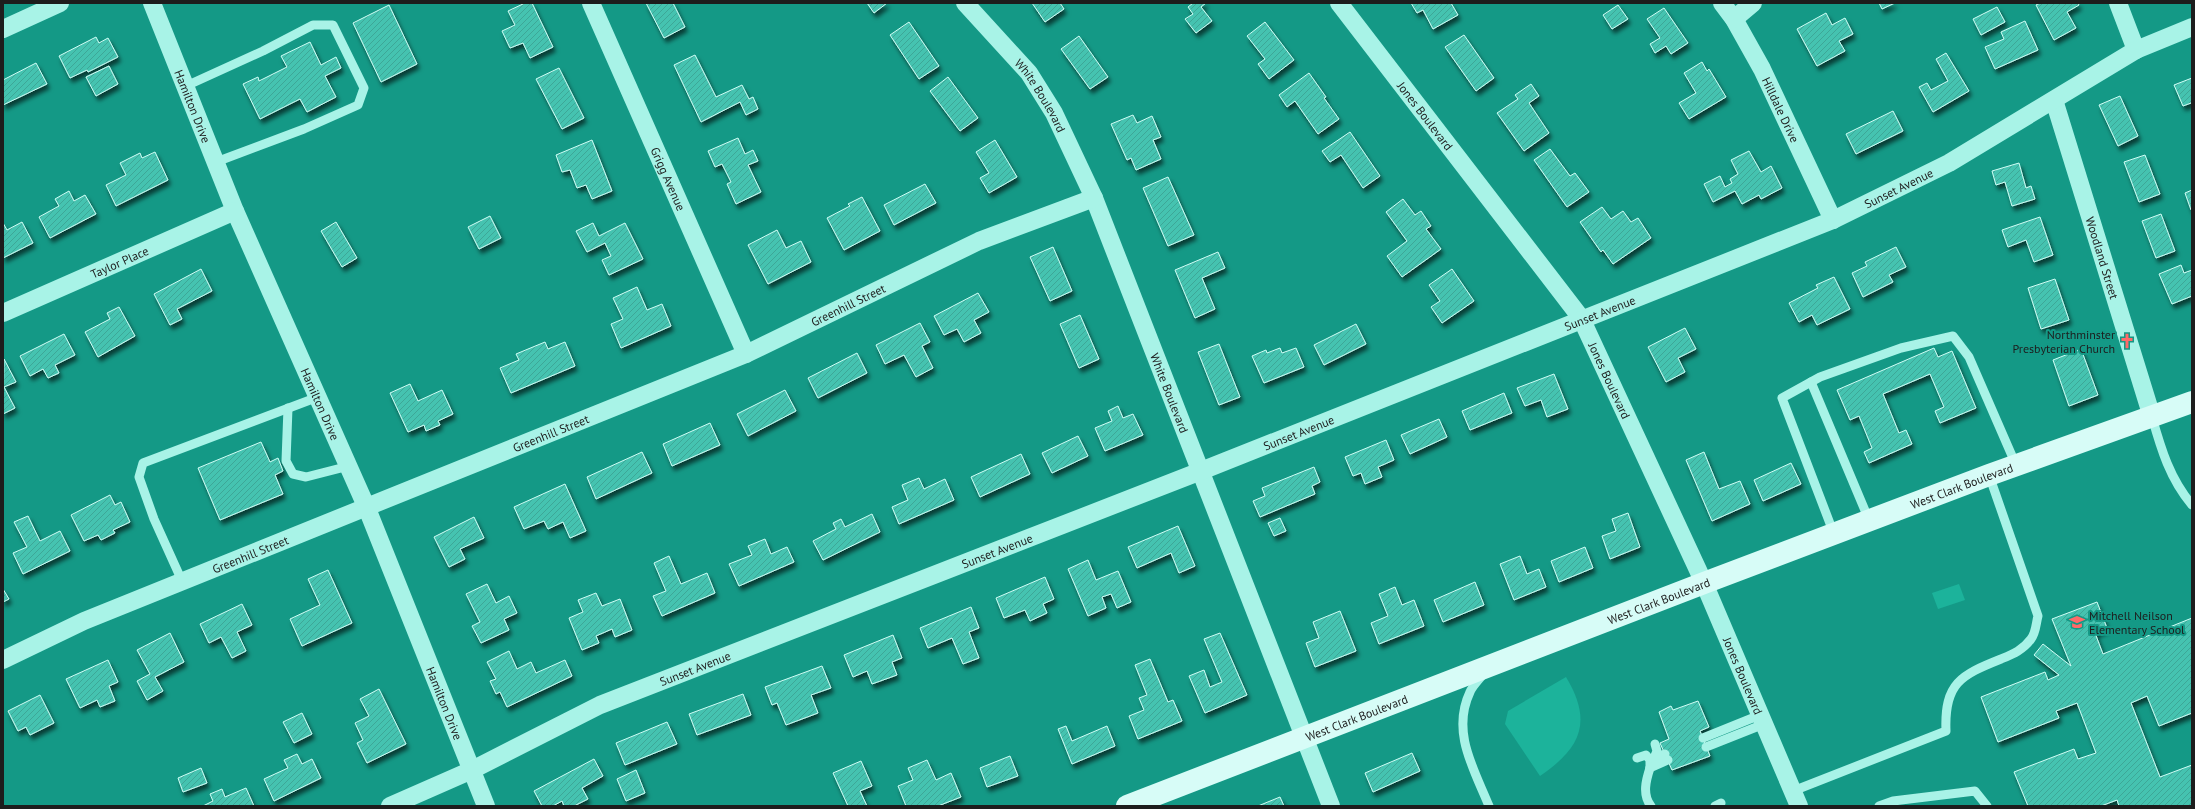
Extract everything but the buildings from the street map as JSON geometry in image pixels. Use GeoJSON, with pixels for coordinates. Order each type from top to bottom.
{"type":"FeatureCollection","features":[{"type":"Feature","properties":{"kind":"street"},"geometry":{"type":"LineString","coordinates":[[3,29],[60,3]]}},
{"type":"Feature","properties":{"kind":"street","name":"Hamilton Drive"},"geometry":{"type":"LineString","coordinates":[[152,3],[235,211],[366,506],[486,806]]}},
{"type":"Feature","properties":{"kind":"street","name":"Grigg Avenue"},"geometry":{"type":"LineString","coordinates":[[591,3],[746,354]]}},
{"type":"Feature","properties":{"kind":"street","name":"White Boulevard"},"geometry":{"type":"LineString","coordinates":[[966,3],[1029,73],[1054,113],[1094,198],[1331,806]]}},
{"type":"Feature","properties":{"kind":"street","name":"Jones Boulevard"},"geometry":{"type":"LineString","coordinates":[[1339,3],[1581,318],[1704,582],[1796,799]]}},
{"type":"Feature","properties":{"kind":"street","name":"Hilldale Drive"},"geometry":{"type":"LineString","coordinates":[[1722,3],[1734,19],[1762,69],[1833,220]]}},
{"type":"Feature","properties":{"kind":"street"},"geometry":{"type":"LineString","coordinates":[[1734,19],[1753,3]]}},
{"type":"Feature","properties":{"kind":"street"},"geometry":{"type":"LineString","coordinates":[[2118,3],[2136,50]]}},
{"type":"Feature","properties":{"kind":"street","name":"Sunset Avenue"},"geometry":{"type":"LineString","coordinates":[[390,806],[472,770],[600,705],[1201,471],[1581,318],[1833,220],[1949,163],[2136,50],[2192,27]]}},
{"type":"Feature","properties":{"kind":"street","name":"Woodland Street"},"geometry":{"type":"LineString","coordinates":[[2054,100],[2152,417]]}},
{"type":"Feature","properties":{"kind":"street","name":"Greenhill Street"},"geometry":{"type":"LineString","coordinates":[[3,660],[84,621],[746,354],[978,241],[1094,198]]}},
{"type":"Feature","properties":{"kind":"street","name":"Taylor Place"},"geometry":{"type":"LineString","coordinates":[[3,313],[235,211]]}},
{"type":"Feature","properties":{"kind":"street","name":"West Clark Boulevard"},"geometry":{"type":"LineString","coordinates":[[1127,806],[1704,582],[2016,465],[2192,402]]}},
{"type":"Feature","properties":{"kind":"lane"},"geometry":{"type":"LineString","coordinates":[[186,86],[263,51],[313,25],[333,25],[364,88],[358,105],[304,129],[216,162]]}},
{"type":"Feature","properties":{"kind":"lane"},"geometry":{"type":"LineString","coordinates":[[1834,534],[1782,398],[1811,382],[1901,348],[1953,336],[1969,357],[2016,465]]}},
{"type":"Feature","properties":{"kind":"lane"},"geometry":{"type":"LineString","coordinates":[[1811,382],[1869,520]]}},
{"type":"Feature","properties":{"kind":"lane"},"geometry":{"type":"LineString","coordinates":[[182,581],[154,519],[139,477],[142,464],[318,397]]}},
{"type":"Feature","properties":{"kind":"lane"},"geometry":{"type":"LineString","coordinates":[[288,408],[286,460],[293,474],[306,477],[349,466]]}},
{"type":"Feature","properties":{"kind":"lane"},"geometry":{"type":"LineString","coordinates":[[2152,417],[2166,464],[2183,495],[2192,505]]}},
{"type":"Feature","properties":{"kind":"lane"},"geometry":{"type":"LineString","coordinates":[[1796,799],[1946,731],[1945,710],[1953,687],[1972,671],[2021,651],[2033,638],[2038,616],[1989,475]]}},
{"type":"Feature","properties":{"kind":"lane"},"geometry":{"type":"LineString","coordinates":[[1489,666],[1470,692],[1461,722],[1464,744],[1489,806]]}},
{"type":"Feature","properties":{"kind":"lane"},"geometry":{"type":"LineString","coordinates":[[1704,742],[1762,719]]}},
{"type":"Feature","properties":{"kind":"lane"},"geometry":{"type":"LineString","coordinates":[[1652,806],[1646,793],[1646,780],[1657,751],[1654,744]]}},
{"type":"Feature","properties":{"kind":"lane"},"geometry":{"type":"LineString","coordinates":[[1637,758],[1646,755],[1650,760],[1650,768]]}},
{"type":"Feature","properties":{"kind":"lane"},"geometry":{"type":"LineString","coordinates":[[1650,768],[1666,757],[1654,758]]}},
{"type":"Feature","properties":{"kind":"lane"},"geometry":{"type":"LineString","coordinates":[[1879,806],[1893,801],[1975,791],[1987,806]]}},
{"type":"Feature","properties":{"kind":"green space"},"geometry":{"type":"Polygon","coordinates":[[[1959,584],[1965,600],[1938,609],[1932,593],[1959,584]]]}},
{"type":"Feature","properties":{"kind":"green space"},"geometry":{"type":"Polygon","coordinates":[[[1566,677],[1579,708],[1580,721],[1578,733],[1573,744],[1565,755],[1554,766],[1540,776],[1505,724],[1508,711],[1566,677]]]}},
{"type":"Feature","properties":{"kind":"place","name":"Northminster Presbyterian Church"},"geometry":{"type":"Point","coordinates":[2127,341]}},
{"type":"Feature","properties":{"kind":"place","name":"Mitchell Neilson Elementary School"},"geometry":{"type":"Point","coordinates":[2077,622]}}]}
